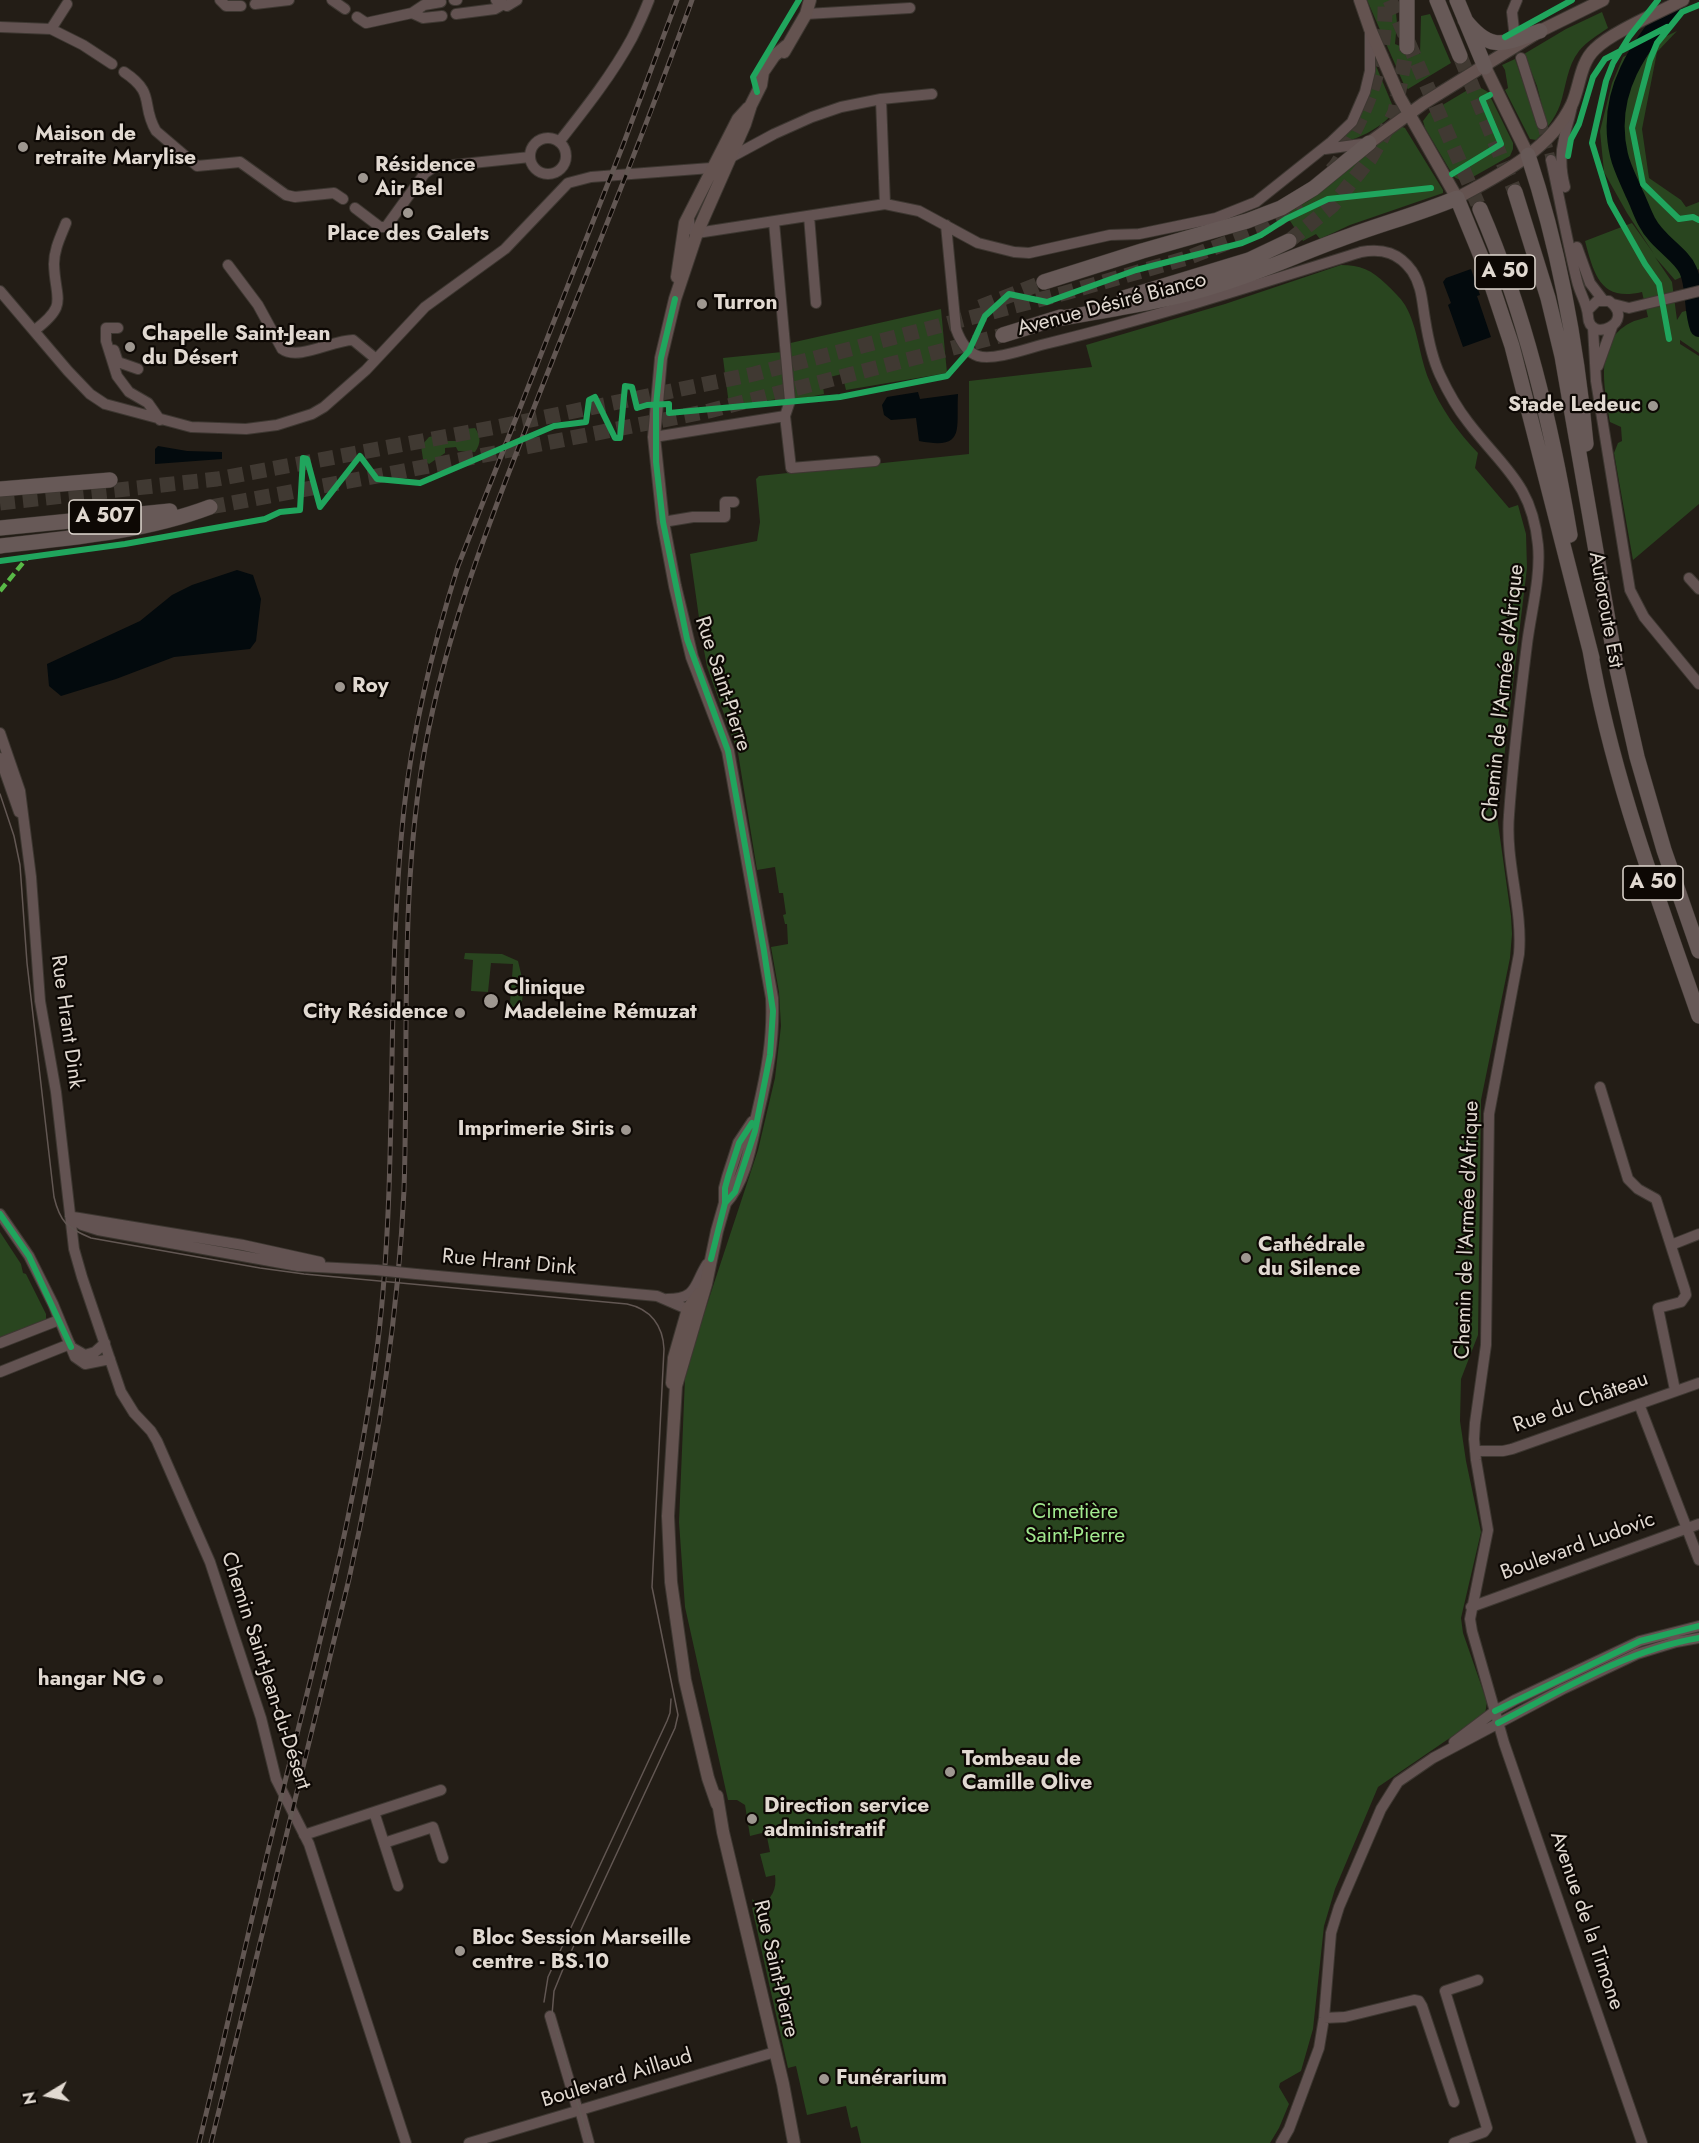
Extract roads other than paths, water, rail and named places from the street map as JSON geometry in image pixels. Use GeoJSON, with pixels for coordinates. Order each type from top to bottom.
{"type":"FeatureCollection","features":[{"type":"Feature","properties":{"kind":"highway"},"geometry":{"type":"LineString","coordinates":[[1407,0],[1407,47]]}},
{"type":"Feature","properties":{"kind":"highway"},"geometry":{"type":"LineString","coordinates":[[1437,0],[1460,56]]}},
{"type":"Feature","properties":{"kind":"highway"},"geometry":{"type":"LineString","coordinates":[[1457,0],[1485,67]]}},
{"type":"Feature","properties":{"kind":"highway"},"geometry":{"type":"LineString","coordinates":[[1465,20],[1482,39],[1495,43],[1503,43],[1540,31]]}},
{"type":"Feature","properties":{"kind":"highway"},"geometry":{"type":"LineString","coordinates":[[1044,282],[1247,221],[1281,208],[1314,188],[1369,142]]}},
{"type":"Feature","properties":{"kind":"highway"},"geometry":{"type":"LineString","coordinates":[[1527,155],[1544,208],[1572,334],[1582,403],[1599,576]]}},
{"type":"Feature","properties":{"kind":"highway","name":"Autoroute Est"},"geometry":{"type":"LineString","coordinates":[[1515,192],[1548,298],[1562,356],[1599,576],[1637,758],[1664,850],[1699,951]]}},
{"type":"Feature","properties":{"kind":"highway"},"geometry":{"type":"LineString","coordinates":[[1051,320],[1130,306],[1222,284],[1456,198],[1487,271],[1512,346],[1592,658]]}},
{"type":"Feature","properties":{"kind":"highway","name":"Autoroute Est"},"geometry":{"type":"LineString","coordinates":[[1480,209],[1496,246],[1527,337],[1537,378],[1557,461],[1604,720],[1634,828],[1699,1016]]}},
{"type":"Feature","properties":{"kind":"highway"},"geometry":{"type":"LineString","coordinates":[[1003,335],[1249,260],[1289,241]]}},
{"type":"Feature","properties":{"kind":"highway"},"geometry":{"type":"LineString","coordinates":[[0,489],[110,480]]}},
{"type":"Feature","properties":{"kind":"highway","name":"A 507"},"geometry":{"type":"LineString","coordinates":[[0,528],[210,507],[182,517],[80,537],[0,546]]}},
{"type":"Feature","properties":{"kind":"main road"},"geometry":{"type":"LineString","coordinates":[[751,105],[761,85],[763,72],[774,56],[786,46],[806,14],[810,0]]}},
{"type":"Feature","properties":{"kind":"main road"},"geometry":{"type":"LineString","coordinates":[[1360,0],[1400,98],[1456,198],[1495,177],[1551,136],[1572,104],[1587,59],[1593,50],[1613,36],[1683,0]]}},
{"type":"Feature","properties":{"kind":"main road"},"geometry":{"type":"LineString","coordinates":[[1369,142],[1409,113],[1540,31],[1601,1]]}},
{"type":"Feature","properties":{"kind":"main road"},"geometry":{"type":"LineString","coordinates":[[1485,67],[1527,155]]}},
{"type":"Feature","properties":{"kind":"main road","name":"Rue Saint-Pierre"},"geometry":{"type":"LineString","coordinates":[[751,105],[745,124],[697,233],[675,299],[657,384],[654,437],[663,522],[687,639],[728,751],[772,998],[772,1040],[755,1131],[735,1192],[725,1203],[706,1284],[693,1311],[679,1375],[674,1410],[668,1548],[685,1680],[708,1778],[717,1804],[775,2052],[791,2142]]}},
{"type":"Feature","properties":{"kind":"main road","name":"Rue Saint-Pierre"},"geometry":{"type":"LineString","coordinates":[[675,299],[685,223],[711,168],[738,119],[751,105]]}},
{"type":"Feature","properties":{"kind":"street"},"geometry":{"type":"LineString","coordinates":[[220,0],[226,6],[242,6]]}},
{"type":"Feature","properties":{"kind":"street"},"geometry":{"type":"LineString","coordinates":[[255,4],[289,0]]}},
{"type":"Feature","properties":{"kind":"street"},"geometry":{"type":"LineString","coordinates":[[332,0],[345,9]]}},
{"type":"Feature","properties":{"kind":"street"},"geometry":{"type":"LineString","coordinates":[[559,142],[584,111],[632,38],[648,2],[636,0]]}},
{"type":"Feature","properties":{"kind":"street"},"geometry":{"type":"LineString","coordinates":[[1514,30],[1512,12],[1517,0]]}},
{"type":"Feature","properties":{"kind":"street"},"geometry":{"type":"LineString","coordinates":[[456,14],[495,9],[499,2],[507,6],[519,1]]}},
{"type":"Feature","properties":{"kind":"street"},"geometry":{"type":"LineString","coordinates":[[357,17],[366,22],[412,13],[424,5],[441,3]]}},
{"type":"Feature","properties":{"kind":"street"},"geometry":{"type":"LineString","coordinates":[[51,29],[67,4]]}},
{"type":"Feature","properties":{"kind":"street"},"geometry":{"type":"LineString","coordinates":[[806,14],[910,8]]}},
{"type":"Feature","properties":{"kind":"street"},"geometry":{"type":"LineString","coordinates":[[412,13],[423,18],[442,16]]}},
{"type":"Feature","properties":{"kind":"street"},"geometry":{"type":"LineString","coordinates":[[0,27],[51,29],[83,45],[112,64]]}},
{"type":"Feature","properties":{"kind":"street"},"geometry":{"type":"LineString","coordinates":[[689,215],[690,227],[693,232],[697,233],[885,204],[919,211],[978,243],[1014,252],[1029,253],[1110,235],[1139,234],[1216,218],[1256,202],[1352,122],[1365,92],[1370,71],[1370,29]]}},
{"type":"Feature","properties":{"kind":"street"},"geometry":{"type":"LineString","coordinates":[[1521,58],[1542,124]]}},
{"type":"Feature","properties":{"kind":"street"},"geometry":{"type":"LineString","coordinates":[[124,72],[138,81],[145,92],[151,123],[156,131],[197,166],[240,162],[286,195],[296,197],[334,194],[343,200]]}},
{"type":"Feature","properties":{"kind":"street"},"geometry":{"type":"LineString","coordinates":[[0,291],[90,394],[112,406],[191,428],[246,429],[295,420],[324,407],[376,359],[425,307],[505,249],[568,183],[591,177],[711,168],[774,134],[841,107],[881,99],[932,94]]}},
{"type":"Feature","properties":{"kind":"street"},"geometry":{"type":"LineString","coordinates":[[881,99],[885,204]]}},
{"type":"Feature","properties":{"kind":"street"},"geometry":{"type":"LineString","coordinates":[[1572,104],[1561,155],[1562,175],[1578,256],[1590,283],[1603,300],[1629,308],[1699,291]]}},
{"type":"Feature","properties":{"kind":"street"},"geometry":{"type":"LineString","coordinates":[[548,138],[559,142],[566,154],[566,162],[558,172],[547,175],[533,167],[530,157],[534,144],[548,138]]}},
{"type":"Feature","properties":{"kind":"street"},"geometry":{"type":"LineString","coordinates":[[1322,149],[1369,142]]}},
{"type":"Feature","properties":{"kind":"street"},"geometry":{"type":"LineString","coordinates":[[354,208],[380,227],[386,227],[425,173],[434,167],[530,157]]}},
{"type":"Feature","properties":{"kind":"street"},"geometry":{"type":"LineString","coordinates":[[1551,160],[1577,284],[1588,310],[1589,322],[1593,327],[1603,330],[1629,308]]}},
{"type":"Feature","properties":{"kind":"street"},"geometry":{"type":"LineString","coordinates":[[558,172],[568,183]]}},
{"type":"Feature","properties":{"kind":"street"},"geometry":{"type":"LineString","coordinates":[[809,216],[816,303]]}},
{"type":"Feature","properties":{"kind":"street"},"geometry":{"type":"LineString","coordinates":[[774,222],[789,401],[785,416],[791,468],[874,461]]}},
{"type":"Feature","properties":{"kind":"street"},"geometry":{"type":"LineString","coordinates":[[35,330],[49,319],[57,306],[54,263],[56,246],[66,223]]}},
{"type":"Feature","properties":{"kind":"street","name":"Avenue Désiré Bianco"},"geometry":{"type":"LineString","coordinates":[[946,225],[956,329],[969,351],[980,356],[1003,354],[1080,336],[1210,301],[1361,252],[1377,249],[1390,253]]}},
{"type":"Feature","properties":{"kind":"street","name":"Chemin de l'Armée d'Afrique"},"geometry":{"type":"LineString","coordinates":[[1390,253],[1412,270],[1419,282],[1429,342],[1439,373],[1467,422],[1506,466],[1524,493],[1534,520],[1538,546],[1538,567],[1527,645],[1509,816],[1521,934],[1489,1114],[1486,1345],[1475,1423],[1475,1451],[1488,1530],[1471,1607],[1472,1630],[1495,1712]]}},
{"type":"Feature","properties":{"kind":"street"},"geometry":{"type":"LineString","coordinates":[[228,266],[258,305],[282,349],[286,352],[298,353],[353,340],[376,359]]}},
{"type":"Feature","properties":{"kind":"street"},"geometry":{"type":"LineString","coordinates":[[1588,310],[1591,305],[1603,300]]}},
{"type":"Feature","properties":{"kind":"street"},"geometry":{"type":"LineString","coordinates":[[1596,372],[1615,322],[1617,310],[1614,304]]}},
{"type":"Feature","properties":{"kind":"street"},"geometry":{"type":"LineString","coordinates":[[1593,327],[1597,392],[1630,590],[1644,617],[1699,684]]}},
{"type":"Feature","properties":{"kind":"street"},"geometry":{"type":"LineString","coordinates":[[118,328],[106,328],[106,341],[117,376],[129,392],[148,403],[160,420]]}},
{"type":"Feature","properties":{"kind":"street"},"geometry":{"type":"LineString","coordinates":[[106,341],[112,346],[118,362],[138,369]]}},
{"type":"Feature","properties":{"kind":"street"},"geometry":{"type":"LineString","coordinates":[[654,437],[785,416]]}},
{"type":"Feature","properties":{"kind":"street"},"geometry":{"type":"LineString","coordinates":[[663,522],[725,521],[725,502],[734,502]]}},
{"type":"Feature","properties":{"kind":"street"},"geometry":{"type":"LineString","coordinates":[[1689,578],[1699,589]]}},
{"type":"Feature","properties":{"kind":"street","name":"Rue Hrant Dink"},"geometry":{"type":"LineString","coordinates":[[0,733],[20,791],[26,832],[40,1001],[56,1092],[70,1216],[243,1245],[347,1269],[629,1293],[666,1299],[680,1298],[692,1292],[711,1259]]}},
{"type":"Feature","properties":{"kind":"street","name":"Rue Hrant Dink"},"geometry":{"type":"LineString","coordinates":[[0,758],[26,832]]}},
{"type":"Feature","properties":{"kind":"street"},"geometry":{"type":"LineString","coordinates":[[1600,1087],[1626,1174],[1638,1189],[1656,1199],[1686,1295],[1681,1302],[1660,1307],[1658,1311],[1676,1390]]}},
{"type":"Feature","properties":{"kind":"street"},"geometry":{"type":"LineString","coordinates":[[0,1214],[29,1256],[75,1357],[85,1364],[110,1359]]}},
{"type":"Feature","properties":{"kind":"street","name":"Chemin Saint-Jean-du-Désert"},"geometry":{"type":"LineString","coordinates":[[70,1216],[74,1249],[80,1271],[117,1383],[127,1403],[157,1441],[210,1562],[261,1718],[276,1779],[304,1835],[322,1883],[406,2143]]}},
{"type":"Feature","properties":{"kind":"street"},"geometry":{"type":"LineString","coordinates":[[1671,1245],[1699,1234]]}},
{"type":"Feature","properties":{"kind":"street","name":"Rue Hrant Dink"},"geometry":{"type":"LineString","coordinates":[[666,1299],[693,1311]]}},
{"type":"Feature","properties":{"kind":"street"},"geometry":{"type":"LineString","coordinates":[[0,1343],[59,1320]]}},
{"type":"Feature","properties":{"kind":"street"},"geometry":{"type":"LineString","coordinates":[[70,1346],[85,1355],[96,1352],[105,1343]]}},
{"type":"Feature","properties":{"kind":"street"},"geometry":{"type":"LineString","coordinates":[[0,1372],[70,1346]]}},
{"type":"Feature","properties":{"kind":"street","name":"Rue du Château"},"geometry":{"type":"LineString","coordinates":[[1475,1451],[1512,1449],[1699,1383]]}},
{"type":"Feature","properties":{"kind":"street"},"geometry":{"type":"LineString","coordinates":[[1639,1404],[1699,1560]]}},
{"type":"Feature","properties":{"kind":"street","name":"Boulevard Ludovic"},"geometry":{"type":"LineString","coordinates":[[1471,1607],[1699,1524]]}},
{"type":"Feature","properties":{"kind":"street"},"geometry":{"type":"LineString","coordinates":[[1433,1758],[1652,1636],[1699,1626]]}},
{"type":"Feature","properties":{"kind":"street"},"geometry":{"type":"LineString","coordinates":[[1281,2143],[1289,2129],[1319,2048],[1332,1933],[1347,1886],[1381,1809],[1398,1782],[1495,1712],[1614,1659],[1699,1638]]}},
{"type":"Feature","properties":{"kind":"street","name":"Avenue de la Timone"},"geometry":{"type":"LineString","coordinates":[[1495,1712],[1642,2143]]}},
{"type":"Feature","properties":{"kind":"street"},"geometry":{"type":"LineString","coordinates":[[304,1835],[441,1790]]}},
{"type":"Feature","properties":{"kind":"street"},"geometry":{"type":"LineString","coordinates":[[374,1812],[398,1886]]}},
{"type":"Feature","properties":{"kind":"street"},"geometry":{"type":"LineString","coordinates":[[384,1843],[433,1827],[443,1858]]}},
{"type":"Feature","properties":{"kind":"street"},"geometry":{"type":"LineString","coordinates":[[1454,2143],[1485,2132],[1487,2128],[1445,1991],[1478,1980]]}},
{"type":"Feature","properties":{"kind":"street"},"geometry":{"type":"LineString","coordinates":[[1324,2018],[1345,2017],[1414,2000],[1419,2001],[1454,2102]]}},
{"type":"Feature","properties":{"kind":"street"},"geometry":{"type":"LineString","coordinates":[[549,2016],[589,2143]]}},
{"type":"Feature","properties":{"kind":"street","name":"Boulevard Aillaud"},"geometry":{"type":"LineString","coordinates":[[469,2143],[775,2052]]}},
{"type":"Feature","properties":{"kind":"waterway"},"geometry":{"type":"LineString","coordinates":[[1678,0],[1639,52],[1629,71],[1621,90],[1616,132],[1622,165],[1647,222],[1688,270],[1699,328]]}},
{"type":"Feature","properties":{"kind":"tunnel"},"geometry":{"type":"LineString","coordinates":[[1331,171],[1343,154],[1357,126],[1377,74],[1383,38],[1385,0]]}},
{"type":"Feature","properties":{"kind":"tunnel"},"geometry":{"type":"LineString","coordinates":[[1390,0],[1480,209]]}},
{"type":"Feature","properties":{"kind":"tunnel"},"geometry":{"type":"LineString","coordinates":[[1289,241],[1332,206],[1370,159],[1395,112],[1407,47]]}},
{"type":"Feature","properties":{"kind":"tunnel"},"geometry":{"type":"LineString","coordinates":[[1460,56],[1515,192]]}},
{"type":"Feature","properties":{"kind":"tunnel"},"geometry":{"type":"LineString","coordinates":[[1542,124],[1551,160]]}},
{"type":"Feature","properties":{"kind":"tunnel"},"geometry":{"type":"LineString","coordinates":[[0,503],[217,479],[497,427],[754,374],[1065,293],[1187,258],[1258,231],[1300,203]]}},
{"type":"Feature","properties":{"kind":"tunnel"},"geometry":{"type":"LineString","coordinates":[[980,307],[1044,282]]}},
{"type":"Feature","properties":{"kind":"tunnel"},"geometry":{"type":"LineString","coordinates":[[210,507],[709,411],[1003,335]]}},
{"type":"Feature","properties":{"kind":"tram line"},"geometry":{"type":"LineString","coordinates":[[0,794],[14,836],[20,865],[27,963],[54,1197],[59,1213],[70,1227],[91,1238],[260,1268],[627,1304],[649,1314],[658,1326],[664,1349],[652,1587],[678,1715],[675,1728],[554,1991],[552,2015],[589,2143]]}},
{"type":"Feature","properties":{"kind":"tram line"},"geometry":{"type":"LineString","coordinates":[[544,2002],[548,1977],[667,1721],[671,1699]]}},
{"type":"Feature","properties":{"kind":"railway"},"geometry":{"type":"LineString","coordinates":[[199,2143],[335,1579],[370,1401],[378,1341],[388,1208],[398,875],[408,778],[425,686],[458,566],[623,145],[677,0]]}},
{"type":"Feature","properties":{"kind":"railway"},"geometry":{"type":"LineString","coordinates":[[211,2143],[349,1579],[369,1483],[385,1386],[397,1288],[404,1190],[408,912],[411,857],[417,802],[433,707],[466,589],[494,512],[652,110],[692,0]]}},
{"type":"Feature","properties":{"kind":"place","name":"Maison de retraite Marylise"},"geometry":{"type":"Point","coordinates":[23,147]}},
{"type":"Feature","properties":{"kind":"place","name":"Résidence Air Bel"},"geometry":{"type":"Point","coordinates":[363,178]}},
{"type":"Feature","properties":{"kind":"place","name":"Place des Galets"},"geometry":{"type":"Point","coordinates":[408,213]}},
{"type":"Feature","properties":{"kind":"place","name":"Turron"},"geometry":{"type":"Point","coordinates":[702,304]}},
{"type":"Feature","properties":{"kind":"place","name":"Chapelle Saint-Jean du Désert"},"geometry":{"type":"Point","coordinates":[130,347]}},
{"type":"Feature","properties":{"kind":"place","name":"Stade Ledeuc"},"geometry":{"type":"Point","coordinates":[1653,406]}},
{"type":"Feature","properties":{"kind":"place","name":"Roy"},"geometry":{"type":"Point","coordinates":[340,687]}},
{"type":"Feature","properties":{"kind":"place","name":"Clinique Madeleine Rémuzat"},"geometry":{"type":"Point","coordinates":[491,1001]}},
{"type":"Feature","properties":{"kind":"place","name":"City Résidence"},"geometry":{"type":"Point","coordinates":[460,1013]}},
{"type":"Feature","properties":{"kind":"place","name":"Imprimerie Siris"},"geometry":{"type":"Point","coordinates":[626,1130]}},
{"type":"Feature","properties":{"kind":"place","name":"Cathédrale du Silence"},"geometry":{"type":"Point","coordinates":[1246,1258]}},
{"type":"Feature","properties":{"kind":"place","name":"hangar NG"},"geometry":{"type":"Point","coordinates":[158,1680]}},
{"type":"Feature","properties":{"kind":"place","name":"Tombeau de Camille Olive"},"geometry":{"type":"Point","coordinates":[950,1772]}},
{"type":"Feature","properties":{"kind":"place","name":"Direction service administratif"},"geometry":{"type":"Point","coordinates":[752,1819]}},
{"type":"Feature","properties":{"kind":"place","name":"Bloc Session Marseille centre - BS.10"},"geometry":{"type":"Point","coordinates":[460,1951]}},
{"type":"Feature","properties":{"kind":"place","name":"Funérarium"},"geometry":{"type":"Point","coordinates":[824,2079]}},
{"type":"Feature","properties":{"kind":"park label","name":"Cimetière Saint-Pierre"},"geometry":{"type":"Point","coordinates":[1075,1525]}}]}
